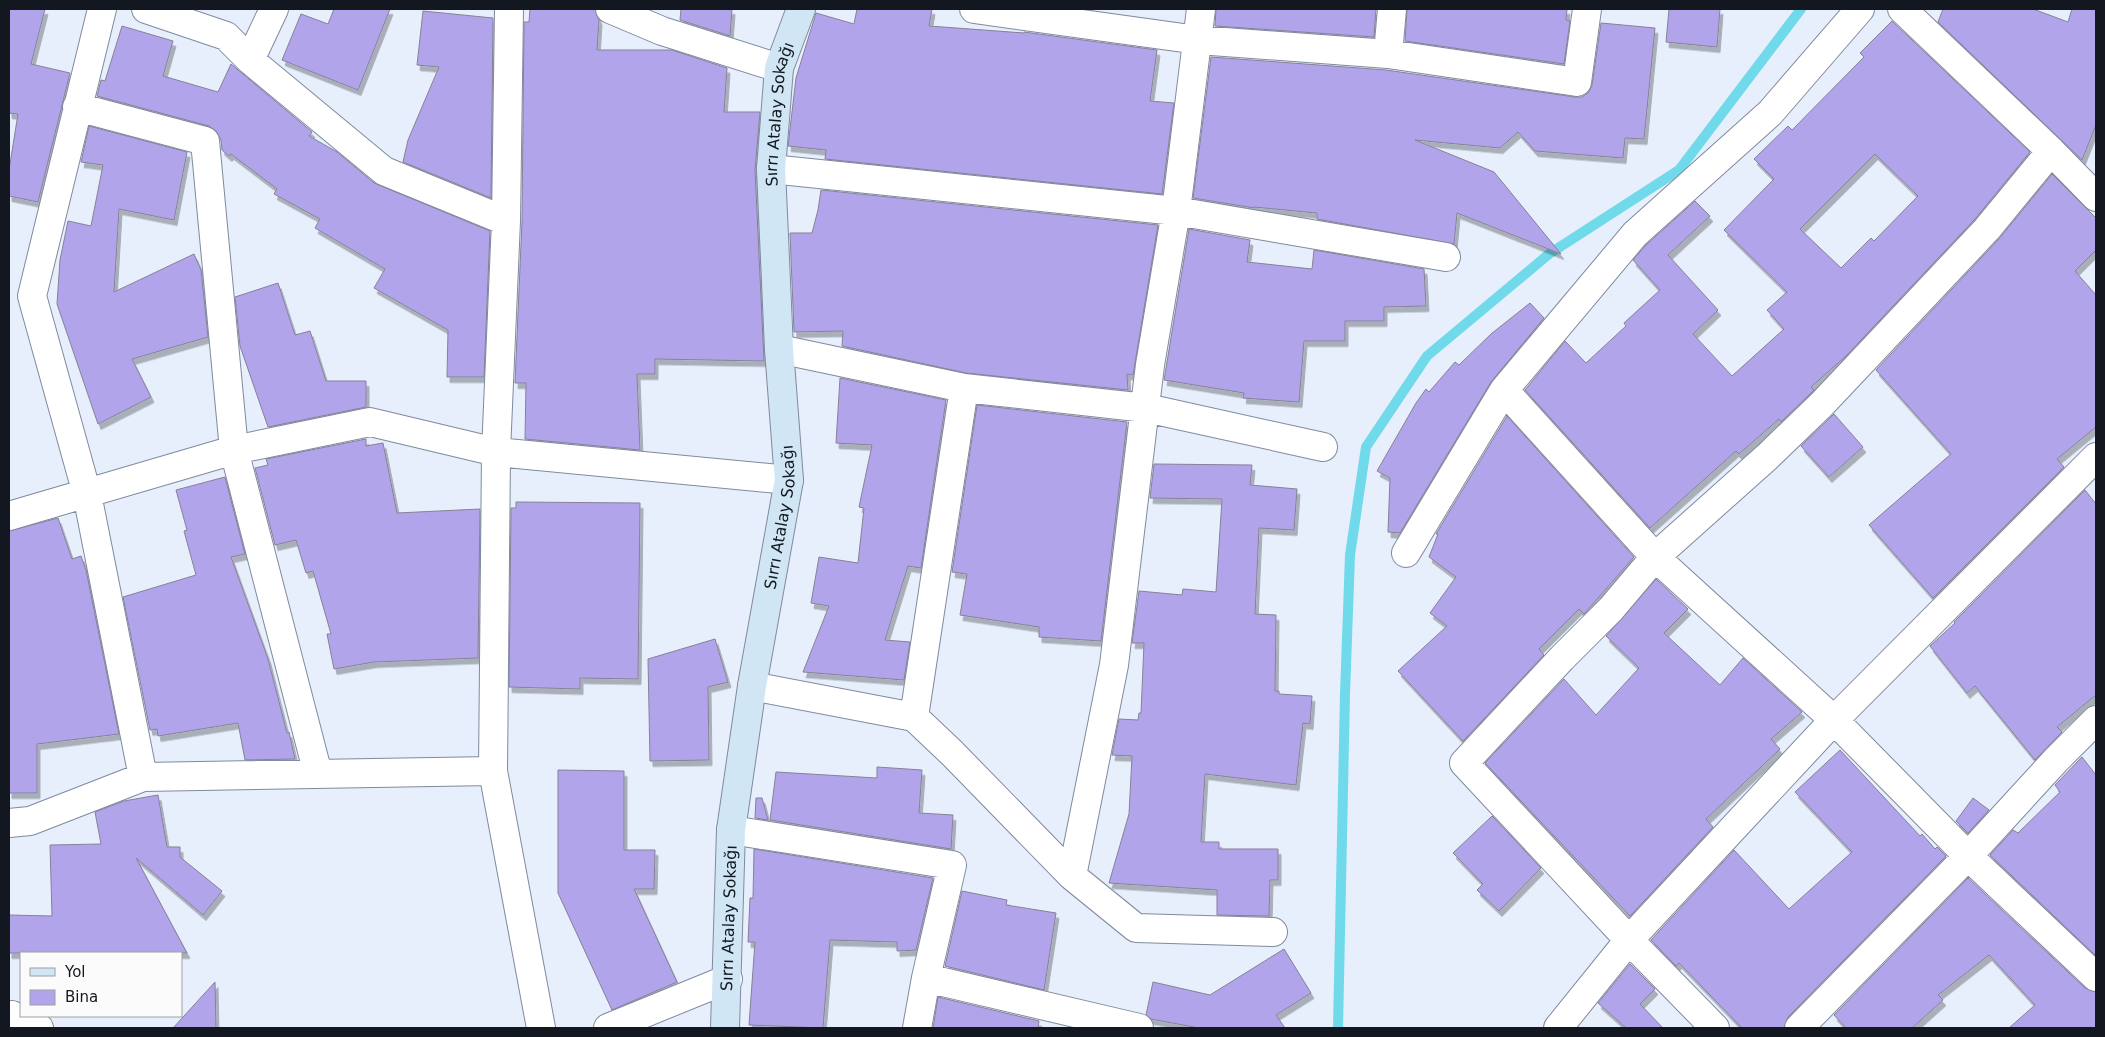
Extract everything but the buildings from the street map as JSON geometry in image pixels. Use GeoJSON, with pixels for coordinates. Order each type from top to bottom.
{"type":"FeatureCollection","features":[{"type":"Feature","properties":{"kind":"main road","name":"Sırrı Atalay Sokağı"},"geometry":{"type":"LineString","coordinates":[[726,1028],[731,830],[752,686],[789,480],[779,349],[771,169],[779,68],[801,9]]}},
{"type":"Feature","properties":{"kind":"street"},"geometry":{"type":"LineString","coordinates":[[102,9],[32,296],[87,494],[143,777]]}},
{"type":"Feature","properties":{"kind":"street"},"geometry":{"type":"LineString","coordinates":[[146,9],[226,36],[250,60],[384,171],[506,221]]}},
{"type":"Feature","properties":{"kind":"street"},"geometry":{"type":"LineString","coordinates":[[250,60],[274,9]]}},
{"type":"Feature","properties":{"kind":"street"},"geometry":{"type":"LineString","coordinates":[[509,9],[506,221],[496,452],[493,771],[541,1028]]}},
{"type":"Feature","properties":{"kind":"street"},"geometry":{"type":"LineString","coordinates":[[610,9],[663,20],[779,68]]}},
{"type":"Feature","properties":{"kind":"street"},"geometry":{"type":"LineString","coordinates":[[974,9],[1015,12],[1198,40],[1388,54],[1578,82],[1587,9]]}},
{"type":"Feature","properties":{"kind":"street"},"geometry":{"type":"LineString","coordinates":[[1072,876],[1114,665],[1150,364],[1176,211],[1201,9]]}},
{"type":"Feature","properties":{"kind":"street"},"geometry":{"type":"LineString","coordinates":[[1388,54],[1392,9]]}},
{"type":"Feature","properties":{"kind":"street"},"geometry":{"type":"LineString","coordinates":[[1406,553],[1504,390],[1635,234],[1770,113],[1860,9]]}},
{"type":"Feature","properties":{"kind":"street"},"geometry":{"type":"LineString","coordinates":[[1902,9],[2051,151],[2096,197]]}},
{"type":"Feature","properties":{"kind":"street"},"geometry":{"type":"LineString","coordinates":[[78,107],[205,141],[234,450],[318,774]]}},
{"type":"Feature","properties":{"kind":"street"},"geometry":{"type":"LineString","coordinates":[[1715,1028],[1629,940],[1464,763],[1562,658],[1611,609],[1656,557],[1768,457],[1822,404],[1987,229],[2051,151]]}},
{"type":"Feature","properties":{"kind":"street"},"geometry":{"type":"LineString","coordinates":[[771,169],[1176,211],[1446,257]]}},
{"type":"Feature","properties":{"kind":"street"},"geometry":{"type":"LineString","coordinates":[[779,349],[964,388],[1146,408],[1323,447]]}},
{"type":"Feature","properties":{"kind":"street"},"geometry":{"type":"LineString","coordinates":[[914,716],[964,388]]}},
{"type":"Feature","properties":{"kind":"street"},"geometry":{"type":"LineString","coordinates":[[1504,390],[1656,557],[1834,720],[1968,856],[2096,977]]}},
{"type":"Feature","properties":{"kind":"street"},"geometry":{"type":"LineString","coordinates":[[9,516],[234,450],[370,422],[496,452],[789,480]]}},
{"type":"Feature","properties":{"kind":"street"},"geometry":{"type":"LineString","coordinates":[[1558,1028],[1629,940],[1834,720],[2096,458]]}},
{"type":"Feature","properties":{"kind":"street"},"geometry":{"type":"LineString","coordinates":[[752,686],[914,716],[1072,876],[1136,928],[1273,932]]}},
{"type":"Feature","properties":{"kind":"street"},"geometry":{"type":"LineString","coordinates":[[1799,1028],[1968,856],[2055,761],[2096,720]]}},
{"type":"Feature","properties":{"kind":"street"},"geometry":{"type":"LineString","coordinates":[[9,823],[30,822],[143,777],[493,771]]}},
{"type":"Feature","properties":{"kind":"street"},"geometry":{"type":"LineString","coordinates":[[731,830],[952,865],[926,978],[917,1028]]}},
{"type":"Feature","properties":{"kind":"street"},"geometry":{"type":"LineString","coordinates":[[926,978],[1139,1028]]}},
{"type":"Feature","properties":{"kind":"street"},"geometry":{"type":"LineString","coordinates":[[608,1028],[728,979]]}},
{"type":"Feature","properties":{"kind":"street"},"geometry":{"type":"LineString","coordinates":[[12,1015],[39,1028]]}},
{"type":"Feature","properties":{"kind":"waterway"},"geometry":{"type":"LineString","coordinates":[[1338,1028],[1350,555],[1366,447],[1427,356],[1549,254],[1679,170],[1801,9]]}}]}
